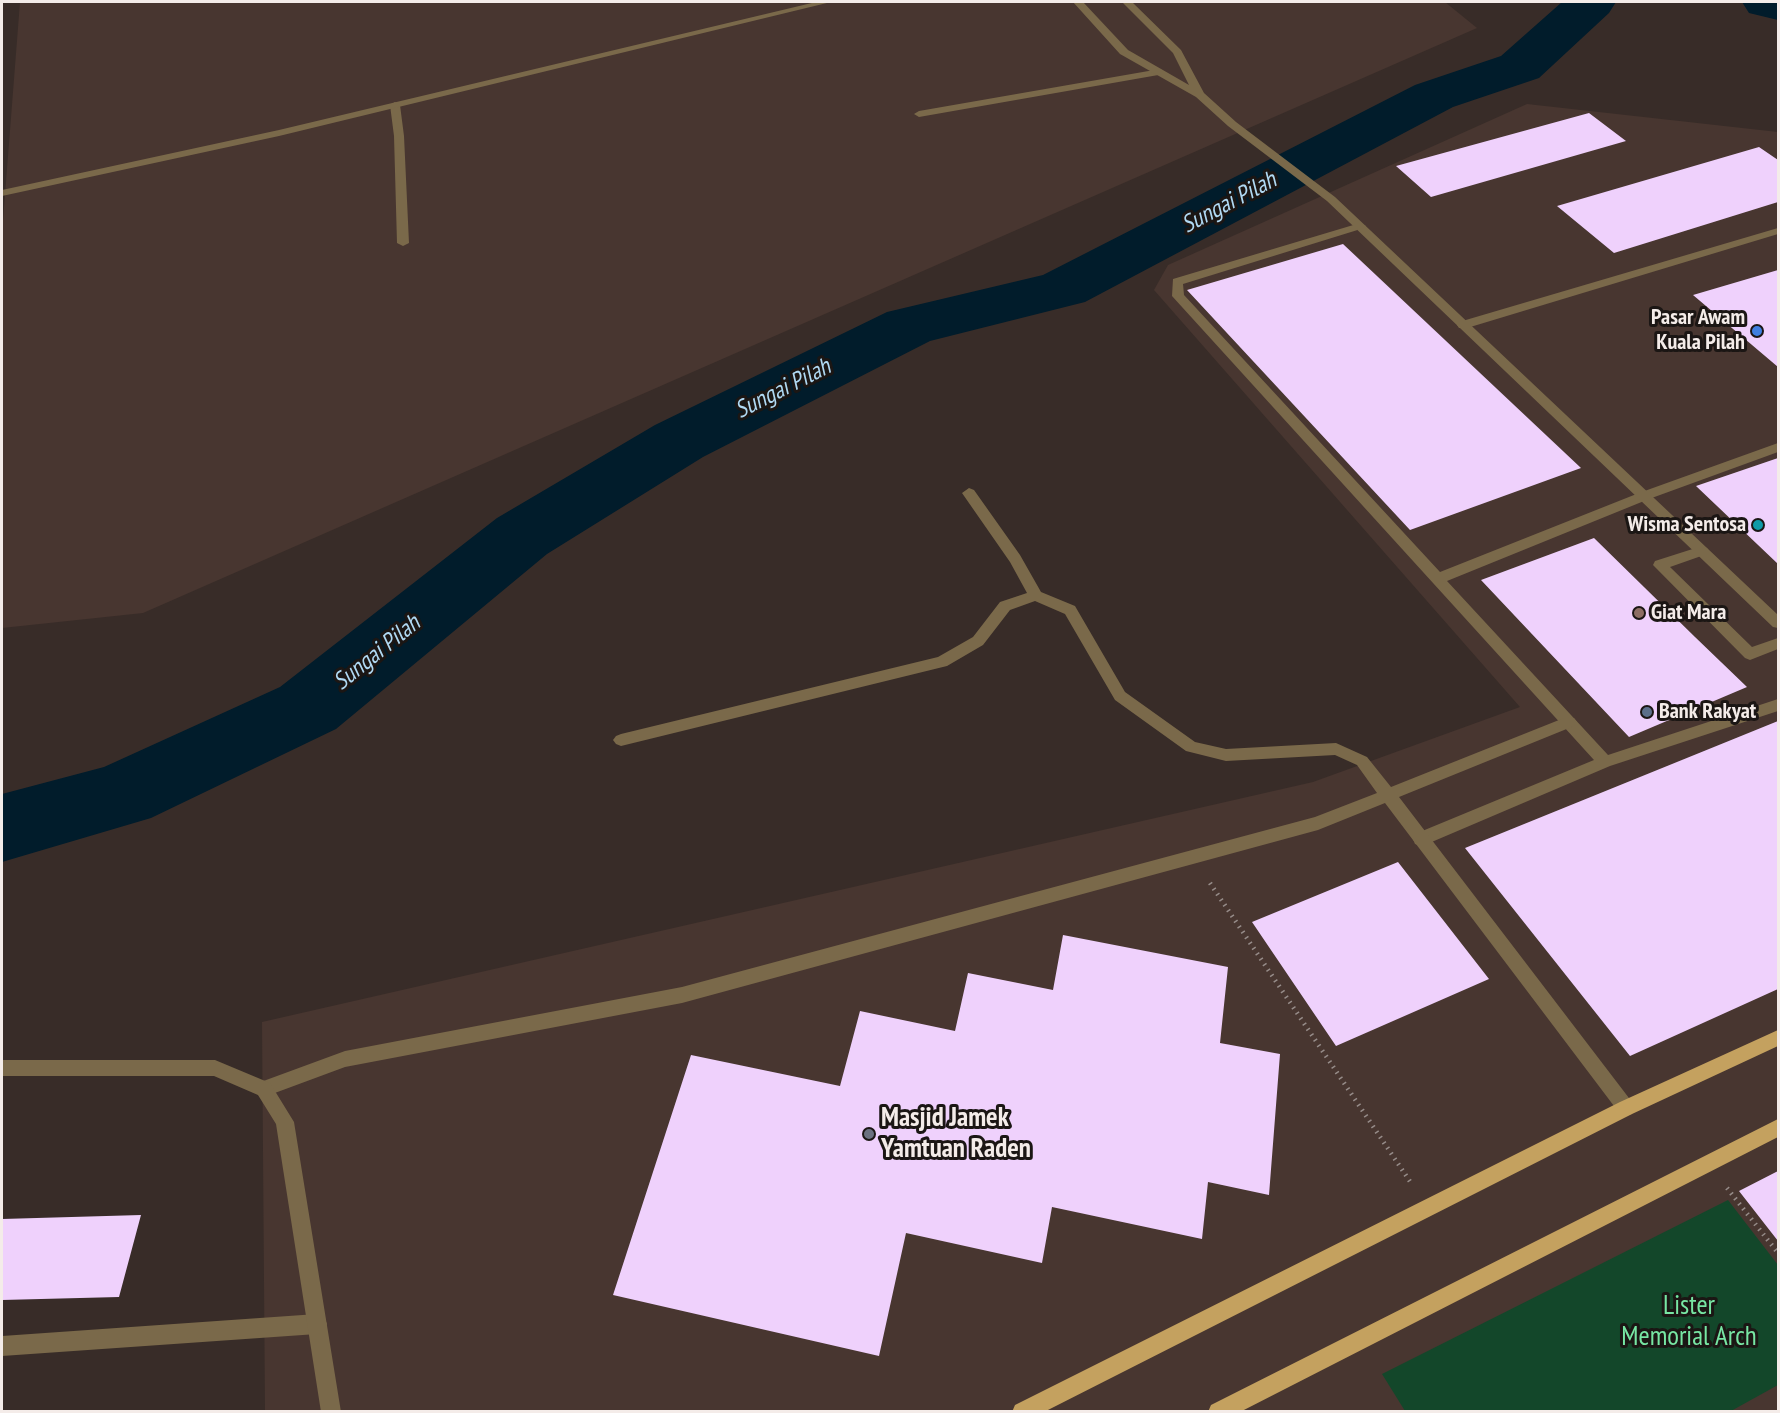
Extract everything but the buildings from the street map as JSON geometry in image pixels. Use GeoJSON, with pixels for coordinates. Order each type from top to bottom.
{"type":"FeatureCollection","features":[{"type":"Feature","properties":{"kind":"main road"},"geometry":{"type":"LineString","coordinates":[[1022,1412],[1626,1108],[1779,1038]]}},
{"type":"Feature","properties":{"kind":"main road"},"geometry":{"type":"LineString","coordinates":[[1218,1412],[1779,1128]]}},
{"type":"Feature","properties":{"kind":"street"},"geometry":{"type":"LineString","coordinates":[[2,193],[395,105],[826,2]]}},
{"type":"Feature","properties":{"kind":"street"},"geometry":{"type":"LineString","coordinates":[[1077,2],[1124,52],[1200,95],[1232,124],[1331,199],[1779,623]]}},
{"type":"Feature","properties":{"kind":"street"},"geometry":{"type":"LineString","coordinates":[[1127,2],[1177,52],[1200,95]]}},
{"type":"Feature","properties":{"kind":"street"},"geometry":{"type":"LineString","coordinates":[[919,114],[1160,72]]}},
{"type":"Feature","properties":{"kind":"street"},"geometry":{"type":"LineString","coordinates":[[395,105],[399,136],[403,243]]}},
{"type":"Feature","properties":{"kind":"street"},"geometry":{"type":"LineString","coordinates":[[1360,226],[1177,282],[1178,296],[1605,762]]}},
{"type":"Feature","properties":{"kind":"street"},"geometry":{"type":"LineString","coordinates":[[1463,325],[1779,231]]}},
{"type":"Feature","properties":{"kind":"street"},"geometry":{"type":"LineString","coordinates":[[1437,579],[1644,495],[1779,447]]}},
{"type":"Feature","properties":{"kind":"street"},"geometry":{"type":"LineString","coordinates":[[969,494],[1015,559],[1036,596],[1070,610],[1120,696],[1191,747],[1226,755],[1336,749],[1362,761],[1626,1108]]}},
{"type":"Feature","properties":{"kind":"street"},"geometry":{"type":"LineString","coordinates":[[1702,551],[1660,565],[1750,654],[1779,643]]}},
{"type":"Feature","properties":{"kind":"street"},"geometry":{"type":"LineString","coordinates":[[621,740],[942,662],[978,641],[1005,606],[1036,596]]}},
{"type":"Feature","properties":{"kind":"street"},"geometry":{"type":"LineString","coordinates":[[1421,839],[1605,762],[1779,705]]}},
{"type":"Feature","properties":{"kind":"street"},"geometry":{"type":"LineString","coordinates":[[264,1089],[345,1059],[682,995],[1318,823],[1569,722]]}},
{"type":"Feature","properties":{"kind":"street"},"geometry":{"type":"LineString","coordinates":[[2,1068],[215,1068],[264,1089],[285,1122],[331,1412]]}},
{"type":"Feature","properties":{"kind":"street"},"geometry":{"type":"LineString","coordinates":[[2,1346],[317,1324]]}},
{"type":"Feature","properties":{"kind":"path"},"geometry":{"type":"LineString","coordinates":[[1192,857],[1428,1209]]}},
{"type":"Feature","properties":{"kind":"path"},"geometry":{"type":"LineString","coordinates":[[1708,1163],[1779,1253]]}},
{"type":"Feature","properties":{"kind":"shaded area"},"geometry":{"type":"Polygon","coordinates":[[[20,2],[1445,2],[1477,28],[143,613],[2,628],[2,233],[20,2]]]}},
{"type":"Feature","properties":{"kind":"shaded area"},"geometry":{"type":"Polygon","coordinates":[[[1527,104],[1778,132],[1778,1411],[265,1411],[262,1022],[1313,782],[1520,707],[1154,290],[1168,265],[1527,104]]]}},
{"type":"Feature","properties":{"kind":"green space","name":"Lister Memorial Arch"},"geometry":{"type":"Polygon","coordinates":[[[1728,1200],[1778,1265],[1778,1385],[1731,1411],[1405,1411],[1382,1374],[1728,1200]]]}},
{"type":"Feature","properties":{"kind":"waterway","name":"Sungai Pilah"},"geometry":{"type":"LineString","coordinates":[[2,828],[122,795],[308,708],[522,536],[679,441],[909,326],[1063,289],[1434,96],[1520,67],[1591,2]]}},
{"type":"Feature","properties":{"kind":"waterway","name":"Sungai Pilah"},"geometry":{"type":"LineString","coordinates":[[1767,2],[1778,5]]}},
{"type":"Feature","properties":{"kind":"place","name":"Pasar Awam Kuala Pilah"},"geometry":{"type":"Point","coordinates":[1757,331]}},
{"type":"Feature","properties":{"kind":"place","name":"Wisma Sentosa"},"geometry":{"type":"Point","coordinates":[1758,525]}},
{"type":"Feature","properties":{"kind":"place","name":"Giat Mara"},"geometry":{"type":"Point","coordinates":[1639,613]}},
{"type":"Feature","properties":{"kind":"place","name":"Bank Rakyat"},"geometry":{"type":"Point","coordinates":[1647,712]}},
{"type":"Feature","properties":{"kind":"place","name":"Masjid Jamek Yamtuan Raden"},"geometry":{"type":"Point","coordinates":[869,1134]}}]}
